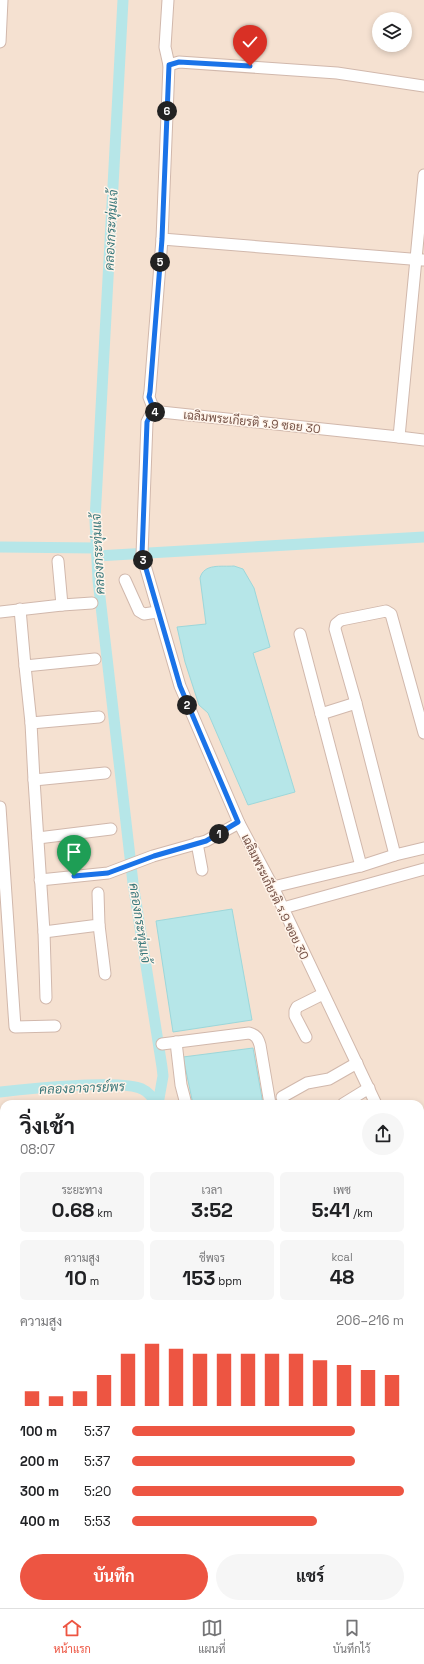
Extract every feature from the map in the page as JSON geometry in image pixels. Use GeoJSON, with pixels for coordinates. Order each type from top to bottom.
{"type":"FeatureCollection","features":[{"type":"Feature","properties":{"kind":"street"},"geometry":{"type":"LineString","coordinates":[[0,42],[2,0]]}},
{"type":"Feature","properties":{"kind":"street"},"geometry":{"type":"LineString","coordinates":[[155,413],[149,397],[162,239],[169,65],[165,47],[168,0]]}},
{"type":"Feature","properties":{"kind":"street"},"geometry":{"type":"LineString","coordinates":[[169,65],[179,62],[250,66],[337,74],[424,86]]}},
{"type":"Feature","properties":{"kind":"street"},"geometry":{"type":"LineString","coordinates":[[400,437],[420,260],[424,175]]}},
{"type":"Feature","properties":{"kind":"street"},"geometry":{"type":"LineString","coordinates":[[162,239],[420,260]]}},
{"type":"Feature","properties":{"kind":"street","name":"เฉลิมพระเกียรติ ร.9 ซอย 30"},"geometry":{"type":"LineString","coordinates":[[371,1100],[369,1088],[272,887],[238,822],[186,704],[157,612],[142,550],[147,422],[150,416],[155,413],[424,440]]}},
{"type":"Feature","properties":{"kind":"street"},"geometry":{"type":"LineString","coordinates":[[58,561],[62,605]]}},
{"type":"Feature","properties":{"kind":"street"},"geometry":{"type":"LineString","coordinates":[[125,580],[139,611],[144,614],[157,612]]}},
{"type":"Feature","properties":{"kind":"street"},"geometry":{"type":"LineString","coordinates":[[0,612],[92,603]]}},
{"type":"Feature","properties":{"kind":"street"},"geometry":{"type":"LineString","coordinates":[[20,610],[31,723],[44,932],[46,998]]}},
{"type":"Feature","properties":{"kind":"street"},"geometry":{"type":"LineString","coordinates":[[395,855],[356,703],[335,630],[336,624],[341,620],[386,612],[393,618],[424,733]]}},
{"type":"Feature","properties":{"kind":"street"},"geometry":{"type":"LineString","coordinates":[[300,634],[361,866]]}},
{"type":"Feature","properties":{"kind":"street"},"geometry":{"type":"LineString","coordinates":[[25,666],[95,659]]}},
{"type":"Feature","properties":{"kind":"street"},"geometry":{"type":"LineString","coordinates":[[321,714],[356,703]]}},
{"type":"Feature","properties":{"kind":"street"},"geometry":{"type":"LineString","coordinates":[[31,723],[99,717]]}},
{"type":"Feature","properties":{"kind":"street"},"geometry":{"type":"LineString","coordinates":[[34,780],[105,773]]}},
{"type":"Feature","properties":{"kind":"street"},"geometry":{"type":"LineString","coordinates":[[0,807],[15,1027],[55,1026]]}},
{"type":"Feature","properties":{"kind":"street"},"geometry":{"type":"LineString","coordinates":[[40,880],[110,872],[152,857],[206,841],[238,822]]}},
{"type":"Feature","properties":{"kind":"street"},"geometry":{"type":"LineString","coordinates":[[38,838],[111,829]]}},
{"type":"Feature","properties":{"kind":"street"},"geometry":{"type":"LineString","coordinates":[[197,843],[202,870]]}},
{"type":"Feature","properties":{"kind":"street"},"geometry":{"type":"LineString","coordinates":[[272,887],[361,866],[395,855],[424,848]]}},
{"type":"Feature","properties":{"kind":"street"},"geometry":{"type":"LineString","coordinates":[[282,908],[424,869]]}},
{"type":"Feature","properties":{"kind":"street"},"geometry":{"type":"LineString","coordinates":[[98,894],[99,925],[105,974]]}},
{"type":"Feature","properties":{"kind":"street"},"geometry":{"type":"LineString","coordinates":[[44,932],[99,925]]}},
{"type":"Feature","properties":{"kind":"street"},"geometry":{"type":"LineString","coordinates":[[306,1037],[295,1016],[295,1011],[297,1007],[323,994]]}},
{"type":"Feature","properties":{"kind":"street"},"geometry":{"type":"LineString","coordinates":[[162,1044],[249,1033],[254,1034],[258,1038],[260,1045],[269,1100]]}},
{"type":"Feature","properties":{"kind":"street"},"geometry":{"type":"LineString","coordinates":[[176,1042],[181,1085],[185,1100]]}},
{"type":"Feature","properties":{"kind":"street"},"geometry":{"type":"LineString","coordinates":[[282,1097],[307,1083],[329,1079],[357,1063]]}},
{"type":"Feature","properties":{"kind":"street"},"geometry":{"type":"LineString","coordinates":[[350,1100],[369,1088]]}},
{"type":"Feature","properties":{"kind":"shaded area"},"geometry":{"type":"Polygon","coordinates":[[[0,0],[424,0],[424,1100],[0,1100],[0,0]]]}},
{"type":"Feature","properties":{"kind":"water"},"geometry":{"type":"Polygon","coordinates":[[[234,566],[243,569],[254,588],[270,647],[253,653],[295,792],[248,805],[208,713],[199,705],[185,662],[177,627],[206,624],[200,578],[202,573],[209,568],[234,566]]]}},
{"type":"Feature","properties":{"kind":"water"},"geometry":{"type":"Polygon","coordinates":[[[232,909],[252,1020],[173,1032],[156,921],[232,909]]]}},
{"type":"Feature","properties":{"kind":"water"},"geometry":{"type":"Polygon","coordinates":[[[253,1048],[262,1100],[192,1100],[183,1057],[253,1048]]]}},
{"type":"Feature","properties":{"kind":"waterway","name":"คลองกระทุ่มแจ้"},"geometry":{"type":"LineString","coordinates":[[123,0],[95,520],[98,580],[133,883],[163,1076],[159,1100]]}},
{"type":"Feature","properties":{"kind":"waterway"},"geometry":{"type":"LineString","coordinates":[[97,556],[424,537]]}},
{"type":"Feature","properties":{"kind":"waterway"},"geometry":{"type":"LineString","coordinates":[[0,547],[97,548]]}},
{"type":"Feature","properties":{"kind":"waterway","name":"คลองอาจารย์พร"},"geometry":{"type":"LineString","coordinates":[[0,1092],[73,1086],[115,1085],[131,1086],[142,1089],[149,1093],[154,1100]]}},
{"type":"Feature","properties":{"kind":"route"},"geometry":{"type":"LineString","coordinates":[[74,876],[108,873],[154,856],[206,841],[238,822],[186,704],[157,612],[142,555],[147,422],[150,416],[155,413],[149,397],[162,239],[169,65],[179,62],[250,66]]}}]}
